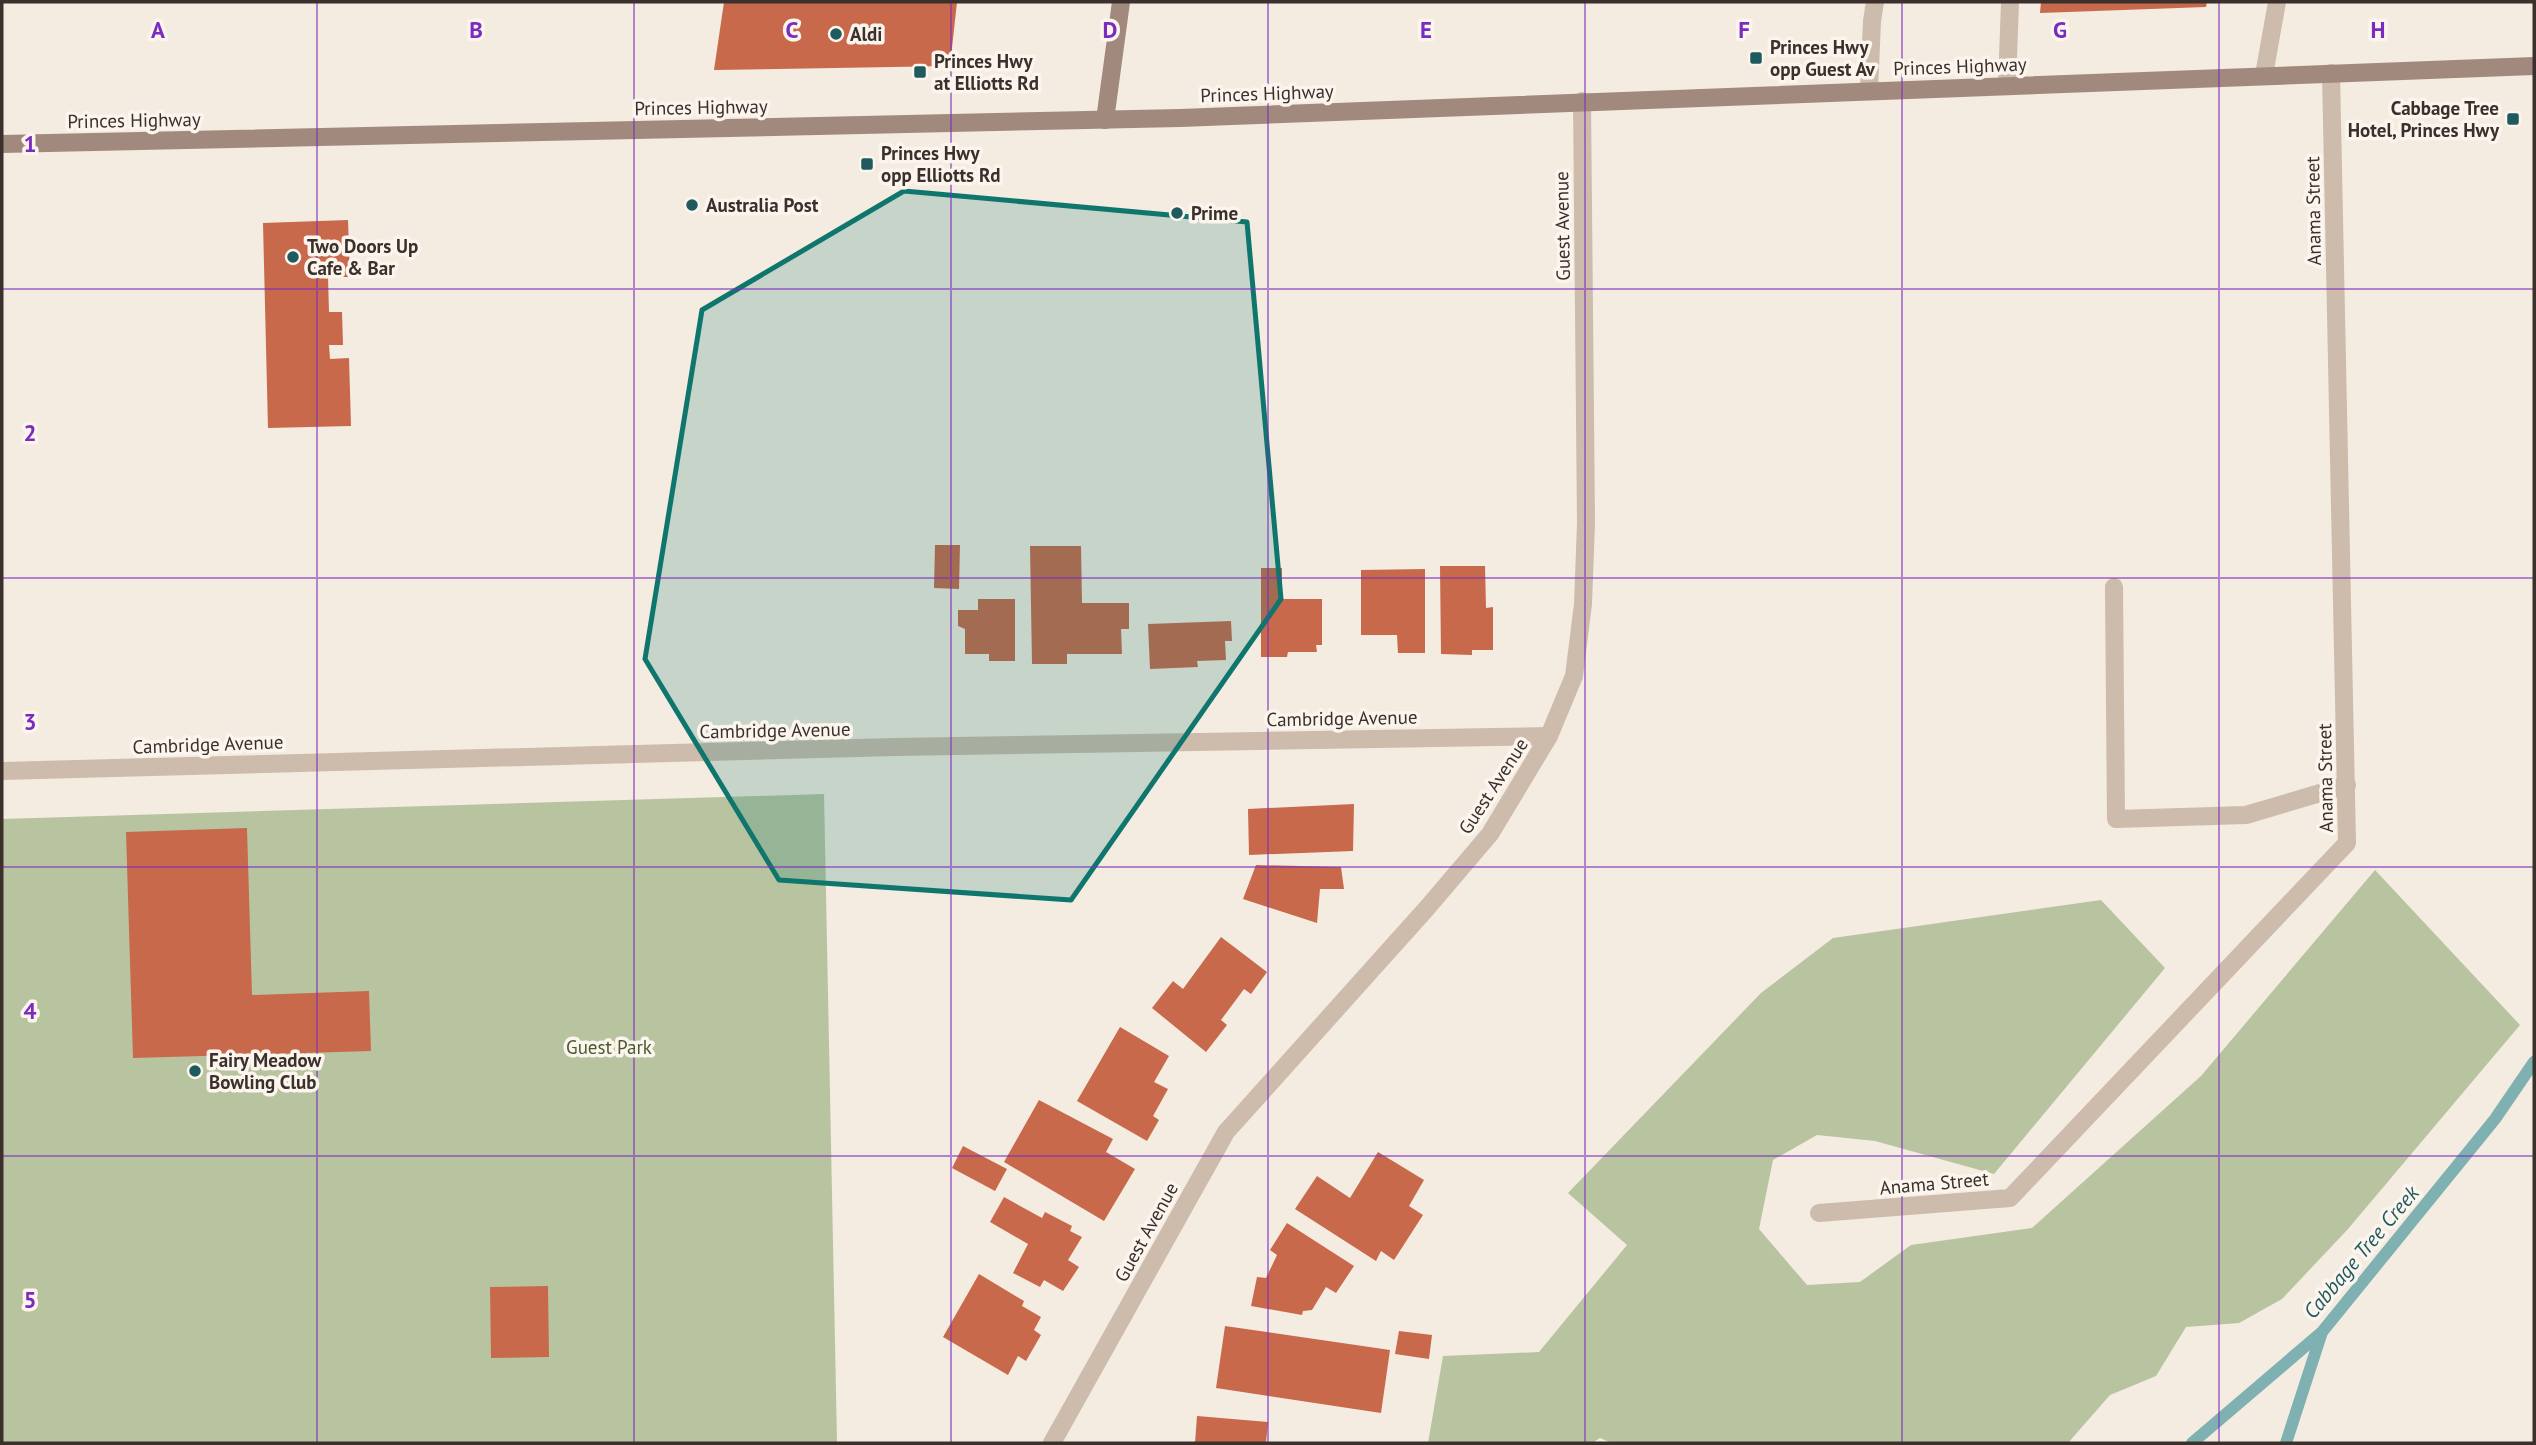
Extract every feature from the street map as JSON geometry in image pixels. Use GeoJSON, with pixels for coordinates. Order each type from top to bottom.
{"type":"FeatureCollection","features":[{"type":"Feature","properties":{"kind":"main road"},"geometry":{"type":"LineString","coordinates":[[1105,120],[1121,2]]}},
{"type":"Feature","properties":{"kind":"main road","name":"Princes Highway"},"geometry":{"type":"LineString","coordinates":[[2,144],[1105,120],[2534,66]]}},
{"type":"Feature","properties":{"kind":"street"},"geometry":{"type":"LineString","coordinates":[[1869,91],[1875,2]]}},
{"type":"Feature","properties":{"kind":"street"},"geometry":{"type":"LineString","coordinates":[[2007,85],[2010,2]]}},
{"type":"Feature","properties":{"kind":"street"},"geometry":{"type":"LineString","coordinates":[[2264,75],[2277,2]]}},
{"type":"Feature","properties":{"kind":"street","name":"Anama Street"},"geometry":{"type":"LineString","coordinates":[[1819,1213],[2010,1198],[2347,843],[2331,73]]}},
{"type":"Feature","properties":{"kind":"street","name":"Guest Avenue"},"geometry":{"type":"LineString","coordinates":[[1052,1443],[1226,1132],[1490,834],[1549,736],[1574,676],[1583,604],[1586,509],[1582,101]]}},
{"type":"Feature","properties":{"kind":"street"},"geometry":{"type":"LineString","coordinates":[[2114,587],[2116,819],[2246,815],[2347,785]]}},
{"type":"Feature","properties":{"kind":"street","name":"Cambridge Avenue"},"geometry":{"type":"LineString","coordinates":[[2,771],[909,747],[1549,736]]}},
{"type":"Feature","properties":{"kind":"highlighted area"},"geometry":{"type":"Polygon","coordinates":[[[904,191],[1247,222],[1281,599],[1071,900],[779,880],[645,659],[702,310],[904,191]]]}},
{"type":"Feature","properties":{"kind":"green space","name":"Guest Park"},"geometry":{"type":"Polygon","coordinates":[[[824,794],[837,1443],[2,1443],[2,819],[824,794]]]}},
{"type":"Feature","properties":{"kind":"green space"},"geometry":{"type":"Polygon","coordinates":[[[2375,870],[2520,1025],[2348,1229],[2282,1299],[2239,1323],[2186,1327],[2156,1376],[2110,1395],[2068,1443],[1612,1443],[1600,1438],[1592,1443],[1428,1443],[1443,1356],[1539,1352],[1627,1245],[1568,1193],[1761,993],[1833,938],[2101,900],[2165,968],[1994,1174],[1875,1141],[1817,1135],[1773,1160],[1759,1229],[1807,1285],[1860,1282],[1911,1245],[2032,1228],[2201,1076],[2375,870]]]}},
{"type":"Feature","properties":{"kind":"building","name":"Aldi"},"geometry":{"type":"Polygon","coordinates":[[[724,2],[957,2],[950,66],[714,70],[724,2]]]}},
{"type":"Feature","properties":{"kind":"building"},"geometry":{"type":"Polygon","coordinates":[[[2041,2],[2207,2],[2206,7],[2040,13],[2041,2]]]}},
{"type":"Feature","properties":{"kind":"building"},"geometry":{"type":"Polygon","coordinates":[[[348,220],[350,277],[328,277],[329,312],[342,312],[343,345],[329,345],[330,359],[349,358],[351,426],[268,428],[263,223],[348,220]]]}},
{"type":"Feature","properties":{"kind":"building"},"geometry":{"type":"Polygon","coordinates":[[[935,545],[960,545],[959,589],[934,588],[935,545]]]}},
{"type":"Feature","properties":{"kind":"building"},"geometry":{"type":"Polygon","coordinates":[[[1030,546],[1081,546],[1082,603],[1129,603],[1129,629],[1121,629],[1122,654],[1067,654],[1067,664],[1032,664],[1030,546]]]}},
{"type":"Feature","properties":{"kind":"building"},"geometry":{"type":"Polygon","coordinates":[[[1440,566],[1485,566],[1486,608],[1493,607],[1493,650],[1472,650],[1472,655],[1441,654],[1440,566]]]}},
{"type":"Feature","properties":{"kind":"building"},"geometry":{"type":"Polygon","coordinates":[[[1261,568],[1282,568],[1282,599],[1322,599],[1322,645],[1316,645],[1317,652],[1288,652],[1287,657],[1261,657],[1261,568]]]}},
{"type":"Feature","properties":{"kind":"building"},"geometry":{"type":"Polygon","coordinates":[[[1425,569],[1425,653],[1398,653],[1397,635],[1361,635],[1361,570],[1425,569]]]}},
{"type":"Feature","properties":{"kind":"building"},"geometry":{"type":"Polygon","coordinates":[[[978,599],[1015,599],[1015,661],[989,661],[989,654],[965,654],[965,629],[958,626],[958,610],[978,610],[978,599]]]}},
{"type":"Feature","properties":{"kind":"building"},"geometry":{"type":"Polygon","coordinates":[[[1231,621],[1232,641],[1225,641],[1226,660],[1197,661],[1198,667],[1150,669],[1148,624],[1231,621]]]}},
{"type":"Feature","properties":{"kind":"building"},"geometry":{"type":"Polygon","coordinates":[[[1354,804],[1353,851],[1249,855],[1248,809],[1354,804]]]}},
{"type":"Feature","properties":{"kind":"building"},"geometry":{"type":"Polygon","coordinates":[[[247,828],[252,995],[369,991],[371,1051],[133,1058],[126,832],[247,828]]]}},
{"type":"Feature","properties":{"kind":"building"},"geometry":{"type":"Polygon","coordinates":[[[1256,865],[1341,867],[1344,889],[1320,889],[1317,923],[1243,899],[1256,865]]]}},
{"type":"Feature","properties":{"kind":"building"},"geometry":{"type":"Polygon","coordinates":[[[1221,937],[1267,972],[1251,994],[1244,989],[1221,1020],[1227,1025],[1206,1052],[1152,1008],[1173,981],[1183,989],[1221,937]]]}},
{"type":"Feature","properties":{"kind":"building"},"geometry":{"type":"Polygon","coordinates":[[[1120,1027],[1169,1056],[1154,1082],[1168,1089],[1153,1116],[1159,1120],[1147,1141],[1077,1101],[1120,1027]]]}},
{"type":"Feature","properties":{"kind":"building"},"geometry":{"type":"Polygon","coordinates":[[[1039,1100],[1113,1139],[1106,1152],[1135,1169],[1104,1221],[1004,1162],[1039,1100]]]}},
{"type":"Feature","properties":{"kind":"building"},"geometry":{"type":"Polygon","coordinates":[[[963,1146],[1007,1169],[995,1191],[952,1168],[963,1146]]]}},
{"type":"Feature","properties":{"kind":"building"},"geometry":{"type":"Polygon","coordinates":[[[1378,1152],[1424,1180],[1409,1206],[1423,1215],[1394,1260],[1381,1251],[1376,1261],[1295,1209],[1317,1176],[1350,1198],[1378,1152]]]}},
{"type":"Feature","properties":{"kind":"building"},"geometry":{"type":"Polygon","coordinates":[[[1004,1197],[1042,1218],[1045,1212],[1072,1226],[1070,1231],[1082,1237],[1068,1260],[1079,1267],[1063,1291],[1044,1280],[1040,1287],[1013,1273],[1028,1244],[990,1222],[1004,1197]]]}},
{"type":"Feature","properties":{"kind":"building"},"geometry":{"type":"Polygon","coordinates":[[[1287,1223],[1354,1266],[1336,1293],[1326,1287],[1312,1310],[1303,1311],[1302,1315],[1251,1306],[1257,1277],[1266,1278],[1277,1255],[1270,1250],[1287,1223]]]}},
{"type":"Feature","properties":{"kind":"building"},"geometry":{"type":"Polygon","coordinates":[[[979,1274],[1024,1301],[1022,1306],[1041,1317],[1034,1330],[1041,1335],[1026,1361],[1018,1356],[1008,1375],[943,1337],[979,1274]]]}},
{"type":"Feature","properties":{"kind":"building"},"geometry":{"type":"Polygon","coordinates":[[[548,1286],[549,1357],[491,1358],[490,1287],[548,1286]]]}},
{"type":"Feature","properties":{"kind":"building"},"geometry":{"type":"Polygon","coordinates":[[[1225,1326],[1390,1350],[1381,1413],[1216,1388],[1225,1326]]]}},
{"type":"Feature","properties":{"kind":"building"},"geometry":{"type":"Polygon","coordinates":[[[1399,1331],[1432,1335],[1429,1359],[1395,1354],[1399,1331]]]}},
{"type":"Feature","properties":{"kind":"building"},"geometry":{"type":"Polygon","coordinates":[[[1197,1416],[1268,1422],[1266,1443],[1195,1443],[1197,1416]]]}},
{"type":"Feature","properties":{"kind":"waterway","name":"Cabbage Tree Creek"},"geometry":{"type":"LineString","coordinates":[[2192,1443],[2322,1332],[2495,1119],[2534,1062]]}},
{"type":"Feature","properties":{"kind":"waterway"},"geometry":{"type":"LineString","coordinates":[[2286,1443],[2322,1332]]}},
{"type":"Feature","properties":{"kind":"place","name":"Aldi"},"geometry":{"type":"Point","coordinates":[836,34]}},
{"type":"Feature","properties":{"kind":"place","name":"Princes Hwy opp Guest Av"},"geometry":{"type":"Point","coordinates":[1756,58]}},
{"type":"Feature","properties":{"kind":"place","name":"Princes Hwy at Elliotts Rd"},"geometry":{"type":"Point","coordinates":[920,72]}},
{"type":"Feature","properties":{"kind":"place","name":"Cabbage Tree Hotel, Princes Hwy"},"geometry":{"type":"Point","coordinates":[2513,119]}},
{"type":"Feature","properties":{"kind":"place","name":"Princes Hwy opp Elliotts Rd"},"geometry":{"type":"Point","coordinates":[867,164]}},
{"type":"Feature","properties":{"kind":"place","name":"Australia Post"},"geometry":{"type":"Point","coordinates":[692,205]}},
{"type":"Feature","properties":{"kind":"place","name":"Prime"},"geometry":{"type":"Point","coordinates":[1177,213]}},
{"type":"Feature","properties":{"kind":"place","name":"Two Doors Up Cafe & Bar"},"geometry":{"type":"Point","coordinates":[293,257]}},
{"type":"Feature","properties":{"kind":"place","name":"Fairy Meadow Bowling Club"},"geometry":{"type":"Point","coordinates":[195,1071]}}]}
